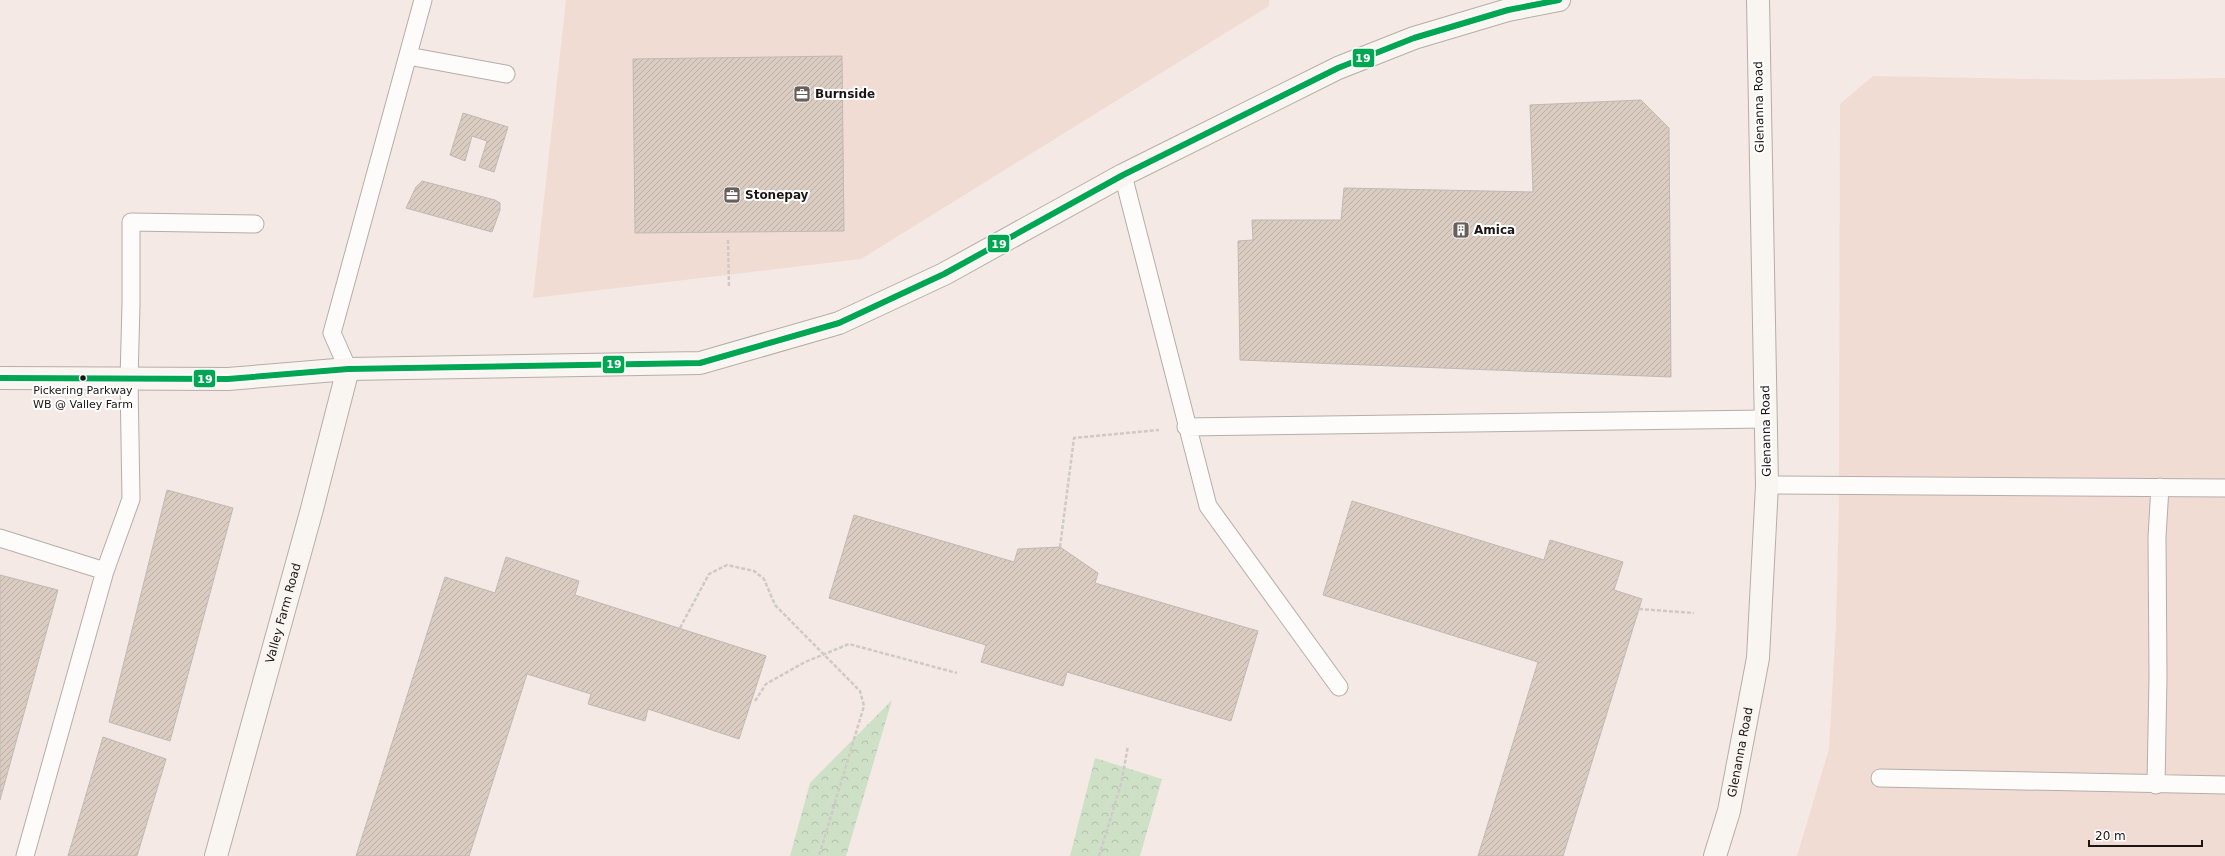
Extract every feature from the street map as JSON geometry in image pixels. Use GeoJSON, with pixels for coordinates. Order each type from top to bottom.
{"type":"FeatureCollection","features":[{"type":"Feature","properties":{"kind":"street"},"geometry":{"type":"LineString","coordinates":[[0,378],[129,380],[228,379],[348,368],[700,363],[839,323],[951,270],[1123,175],[1338,68],[1414,38],[1508,10],[1559,0]]}},
{"type":"Feature","properties":{"kind":"street","name":"Glenanna Road"},"geometry":{"type":"LineString","coordinates":[[1715,856],[1729,811],[1758,658],[1767,485],[1758,0]]}},
{"type":"Feature","properties":{"kind":"street","name":"Valley Farm Road"},"geometry":{"type":"LineString","coordinates":[[216,856],[312,509],[348,368]]}},
{"type":"Feature","properties":{"kind":"lane"},"geometry":{"type":"LineString","coordinates":[[348,368],[332,333],[423,0]]}},
{"type":"Feature","properties":{"kind":"lane"},"geometry":{"type":"LineString","coordinates":[[408,56],[506,74]]}},
{"type":"Feature","properties":{"kind":"lane"},"geometry":{"type":"LineString","coordinates":[[1123,175],[1186,427],[1208,506],[1340,687]]}},
{"type":"Feature","properties":{"kind":"lane"},"geometry":{"type":"LineString","coordinates":[[26,856],[104,571],[131,499],[129,380],[132,304],[131,222],[255,224]]}},
{"type":"Feature","properties":{"kind":"lane"},"geometry":{"type":"LineString","coordinates":[[1186,427],[1766,419]]}},
{"type":"Feature","properties":{"kind":"lane"},"geometry":{"type":"LineString","coordinates":[[1767,485],[2225,488]]}},
{"type":"Feature","properties":{"kind":"lane"},"geometry":{"type":"LineString","coordinates":[[2156,785],[2158,647],[2157,537],[2160,487]]}},
{"type":"Feature","properties":{"kind":"lane"},"geometry":{"type":"LineString","coordinates":[[0,538],[104,571]]}},
{"type":"Feature","properties":{"kind":"lane"},"geometry":{"type":"LineString","coordinates":[[1880,778],[2156,785],[2225,785]]}},
{"type":"Feature","properties":{"kind":"path"},"geometry":{"type":"LineString","coordinates":[[728,240],[729,287]]}},
{"type":"Feature","properties":{"kind":"path"},"geometry":{"type":"LineString","coordinates":[[1060,547],[1074,438],[1186,427]]}},
{"type":"Feature","properties":{"kind":"path"},"geometry":{"type":"LineString","coordinates":[[680,628],[709,574],[727,565],[754,571],[764,579],[774,605],[860,691],[864,706],[819,856]]}},
{"type":"Feature","properties":{"kind":"path"},"geometry":{"type":"LineString","coordinates":[[1639,609],[1694,614]]}},
{"type":"Feature","properties":{"kind":"path"},"geometry":{"type":"LineString","coordinates":[[755,701],[766,684],[805,662],[849,644],[957,673]]}},
{"type":"Feature","properties":{"kind":"path"},"geometry":{"type":"LineString","coordinates":[[1099,856],[1120,784],[1128,746]]}},
{"type":"Feature","properties":{"kind":"shaded area"},"geometry":{"type":"Polygon","coordinates":[[[566,0],[1269,0],[1269,6],[861,259],[533,298],[566,0]]]}},
{"type":"Feature","properties":{"kind":"shaded area"},"geometry":{"type":"Polygon","coordinates":[[[1873,76],[2088,80],[2225,78],[2225,856],[1797,856],[1829,749],[1836,623],[1839,507],[1840,104],[1873,76]]]}},
{"type":"Feature","properties":{"kind":"green space"},"geometry":{"type":"Polygon","coordinates":[[[892,700],[846,856],[790,856],[810,783],[892,700]]]}},
{"type":"Feature","properties":{"kind":"green space"},"geometry":{"type":"Polygon","coordinates":[[[1095,758],[1162,779],[1140,856],[1070,856],[1095,758]]]}},
{"type":"Feature","properties":{"kind":"building"},"geometry":{"type":"Polygon","coordinates":[[[842,56],[844,231],[635,233],[633,59],[842,56]]]}},
{"type":"Feature","properties":{"kind":"building","name":"Amica"},"geometry":{"type":"Polygon","coordinates":[[[1641,100],[1669,128],[1671,377],[1240,360],[1238,241],[1253,240],[1252,220],[1341,220],[1344,188],[1533,192],[1530,105],[1641,100]]]}},
{"type":"Feature","properties":{"kind":"building"},"geometry":{"type":"Polygon","coordinates":[[[463,113],[508,127],[494,172],[479,167],[487,141],[472,136],[465,161],[450,155],[463,113]]]}},
{"type":"Feature","properties":{"kind":"building"},"geometry":{"type":"Polygon","coordinates":[[[422,181],[495,200],[500,203],[500,210],[492,232],[406,208],[416,187],[422,181]]]}},
{"type":"Feature","properties":{"kind":"building"},"geometry":{"type":"Polygon","coordinates":[[[167,490],[233,508],[170,741],[109,722],[167,490]]]}},
{"type":"Feature","properties":{"kind":"building"},"geometry":{"type":"Polygon","coordinates":[[[1352,501],[1544,560],[1550,540],[1623,562],[1614,590],[1642,599],[1563,856],[1478,856],[1538,662],[1323,595],[1352,501]]]}},
{"type":"Feature","properties":{"kind":"building"},"geometry":{"type":"Polygon","coordinates":[[[854,515],[1014,562],[1018,549],[1060,547],[1098,573],[1095,583],[1258,631],[1231,721],[1067,672],[1063,686],[981,662],[986,645],[829,598],[854,515]]]}},
{"type":"Feature","properties":{"kind":"building"},"geometry":{"type":"Polygon","coordinates":[[[506,557],[579,581],[575,595],[766,656],[739,739],[648,709],[645,721],[588,704],[591,694],[527,674],[469,856],[356,856],[445,577],[495,593],[506,557]]]}},
{"type":"Feature","properties":{"kind":"building"},"geometry":{"type":"Polygon","coordinates":[[[0,575],[58,590],[0,800],[0,575]]]}},
{"type":"Feature","properties":{"kind":"building"},"geometry":{"type":"Polygon","coordinates":[[[103,737],[166,759],[137,856],[68,856],[103,737]]]}},
{"type":"Feature","properties":{"kind":"transit line","name":"19"},"geometry":{"type":"LineString","coordinates":[[0,378],[228,379],[348,369],[700,363],[839,323],[944,274],[1123,175],[1338,68],[1414,38],[1508,10],[1559,0]]}},
{"type":"Feature","properties":{"kind":"place","name":"Burnside"},"geometry":{"type":"Point","coordinates":[802,94]}},
{"type":"Feature","properties":{"kind":"place","name":"Stonepay"},"geometry":{"type":"Point","coordinates":[732,195]}},
{"type":"Feature","properties":{"kind":"place","name":"Amica"},"geometry":{"type":"Point","coordinates":[1461,230]}},
{"type":"Feature","properties":{"kind":"place","name":"Pickering Parkway WB @ Valley Farm"},"geometry":{"type":"Point","coordinates":[83,378]}}]}
